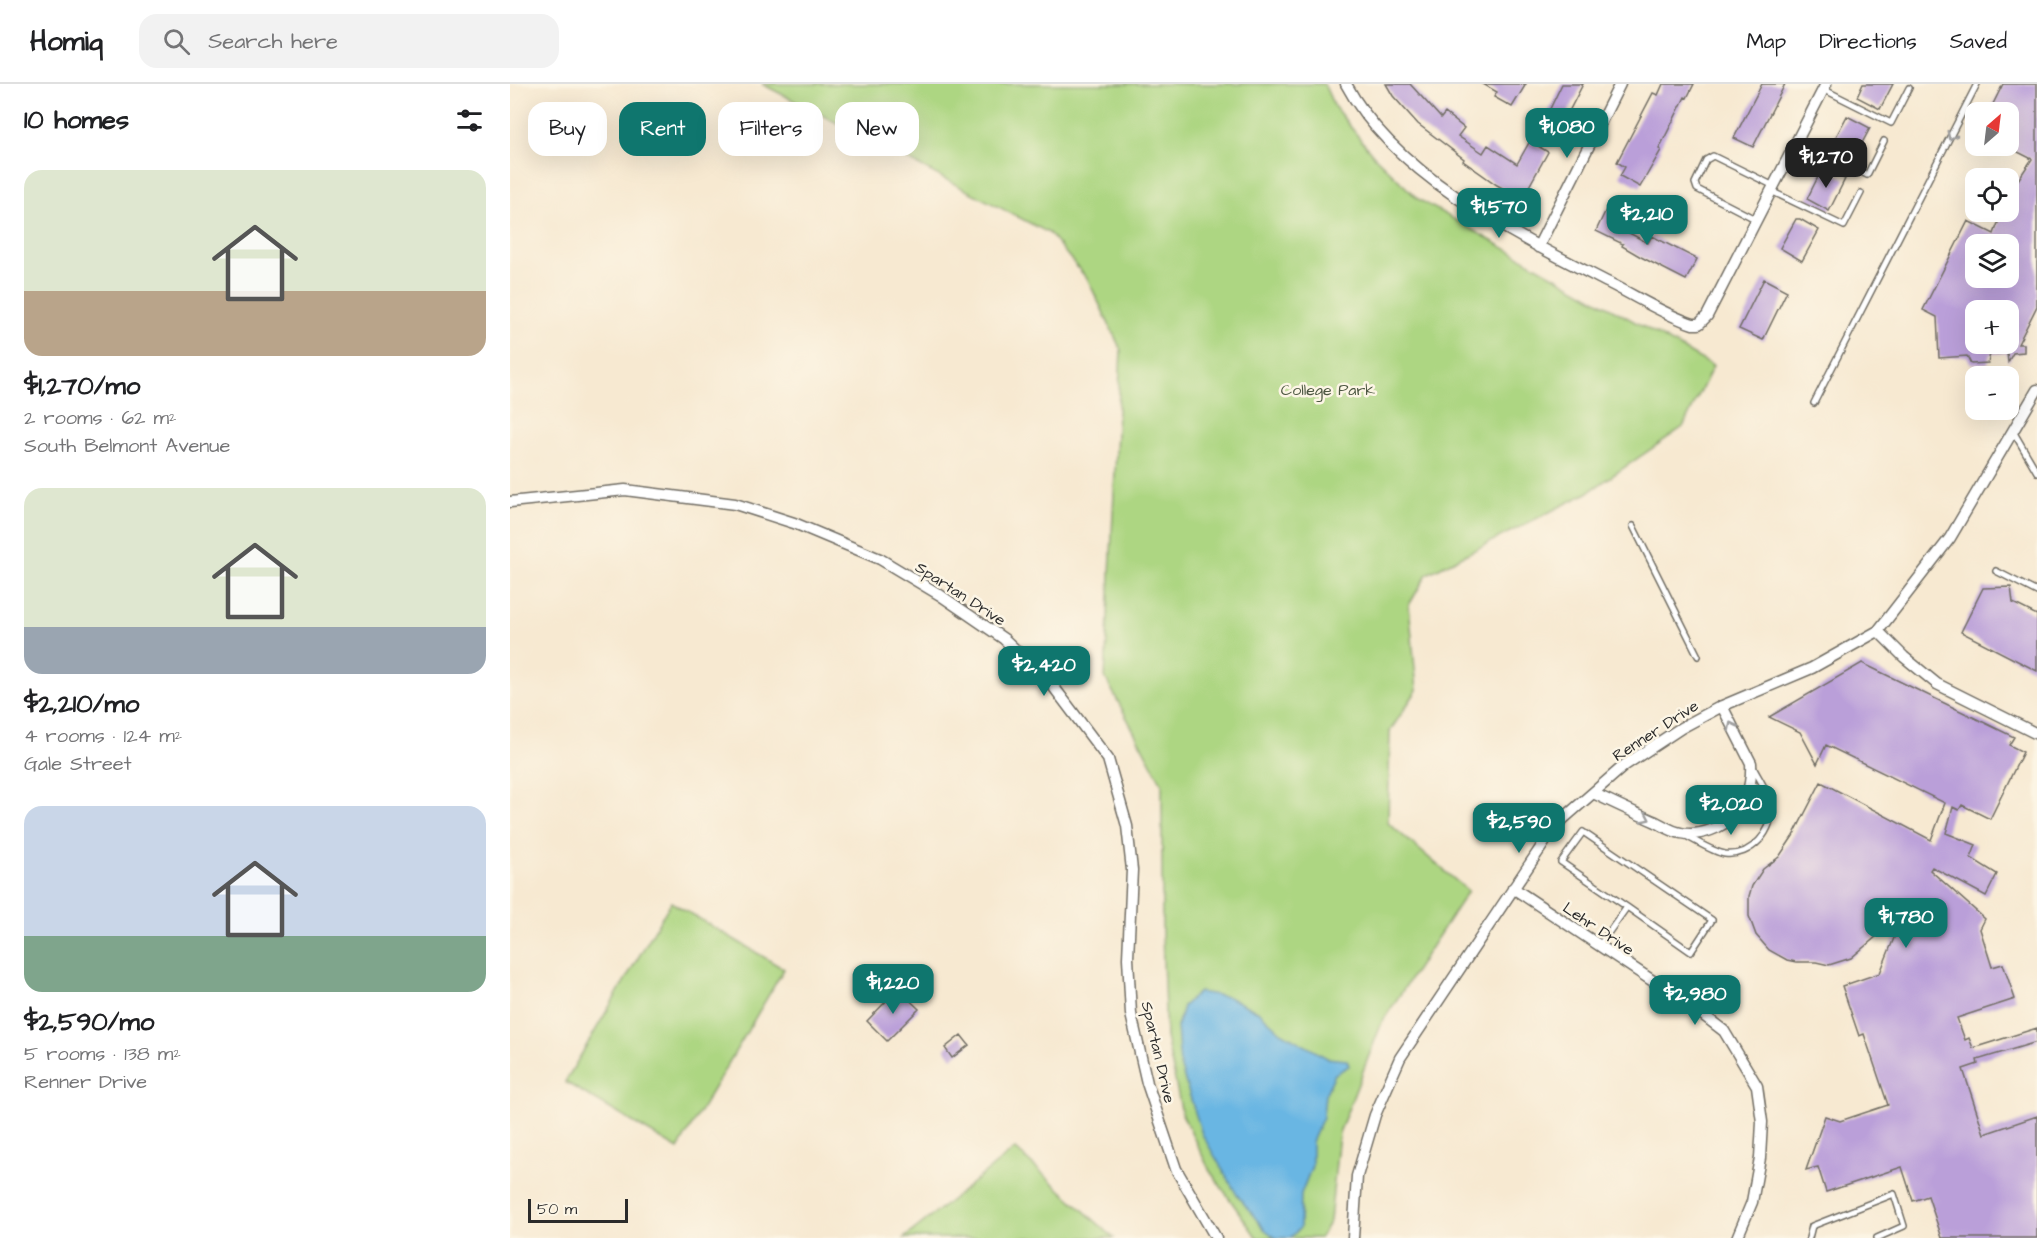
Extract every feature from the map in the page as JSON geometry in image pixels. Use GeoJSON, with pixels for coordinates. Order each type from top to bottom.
{"type":"FeatureCollection","features":[{"type":"Feature","properties":{"kind":"street"},"geometry":{"type":"LineString","coordinates":[[1346,84],[1375,124],[1401,153],[1424,173],[1538,247],[1687,322],[1699,324],[1707,316],[1825,87]]}},
{"type":"Feature","properties":{"kind":"street"},"geometry":{"type":"LineString","coordinates":[[1538,247],[1620,84]]}},
{"type":"Feature","properties":{"kind":"street","name":"Renner Drive"},"geometry":{"type":"LineString","coordinates":[[1353,1238],[1357,1176],[1375,1115],[1400,1058],[1556,825],[1625,765],[1681,728],[1722,706],[1812,668],[1878,631],[1950,538],[2037,390]]}},
{"type":"Feature","properties":{"kind":"street","name":"Spartan Drive"},"geometry":{"type":"LineString","coordinates":[[510,502],[625,490],[735,504],[784,520],[880,559],[940,595],[1004,639],[1050,682],[1108,759],[1127,826],[1132,870],[1128,958],[1131,1014],[1147,1083],[1176,1169],[1216,1238]]}},
{"type":"Feature","properties":{"kind":"street"},"geometry":{"type":"LineString","coordinates":[[1878,631],[1904,657],[1937,684],[2037,734]]}},
{"type":"Feature","properties":{"kind":"street"},"geometry":{"type":"LineString","coordinates":[[1593,794],[1679,833],[1701,833],[1721,826],[1743,803],[1748,794],[1752,773],[1751,763],[1722,706]]}},
{"type":"Feature","properties":{"kind":"street","name":"Lehr Drive"},"geometry":{"type":"LineString","coordinates":[[1513,888],[1724,1030],[1757,1086],[1762,1122],[1760,1158],[1752,1202],[1737,1238]]}},
{"type":"Feature","properties":{"kind":"lane"},"geometry":{"type":"LineString","coordinates":[[1814,402],[1977,84]]}},
{"type":"Feature","properties":{"kind":"lane"},"geometry":{"type":"LineString","coordinates":[[1825,87],[1891,123],[1909,88]]}},
{"type":"Feature","properties":{"kind":"lane"},"geometry":{"type":"LineString","coordinates":[[1798,140],[1867,175],[1884,141]]}},
{"type":"Feature","properties":{"kind":"lane"},"geometry":{"type":"LineString","coordinates":[[1757,219],[1697,189],[1695,183],[1706,160],[1713,156],[1844,226],[1861,193]]}},
{"type":"Feature","properties":{"kind":"lane"},"geometry":{"type":"LineString","coordinates":[[2013,431],[2037,472]]}},
{"type":"Feature","properties":{"kind":"lane"},"geometry":{"type":"LineString","coordinates":[[1633,526],[1698,656]]}},
{"type":"Feature","properties":{"kind":"lane"},"geometry":{"type":"LineString","coordinates":[[1996,571],[2037,592]]}},
{"type":"Feature","properties":{"kind":"lane"},"geometry":{"type":"LineString","coordinates":[[1679,833],[1723,854],[1747,850],[1760,840],[1771,818],[1771,802],[1751,763]]}},
{"type":"Feature","properties":{"kind":"lane"},"geometry":{"type":"LineString","coordinates":[[1583,832],[1712,920],[1691,951],[1627,907],[1561,862],[1583,832]]}},
{"type":"Feature","properties":{"kind":"lane"},"geometry":{"type":"LineString","coordinates":[[1599,946],[1627,907]]}},
{"type":"Feature","properties":{"kind":"lane"},"geometry":{"type":"LineString","coordinates":[[1809,1238],[1812,1226],[1894,1194],[1904,1226],[1877,1238]]}},
{"type":"Feature","properties":{"kind":"green space","name":"College Park"},"geometry":{"type":"Polygon","coordinates":[[[762,84],[1324,84],[1334,106],[1373,155],[1418,199],[1713,366],[1683,427],[1587,493],[1427,574],[1409,605],[1417,690],[1390,731],[1388,823],[1468,891],[1382,1022],[1339,1133],[1330,1221],[1320,1238],[1257,1238],[1210,1171],[1182,1114],[1166,1037],[1162,933],[1162,784],[1105,677],[1121,350],[1088,280],[1049,233],[901,156],[919,156],[919,102],[835,102],[835,122],[823,116],[823,102],[797,102],[762,84]]]}},
{"type":"Feature","properties":{"kind":"green space"},"geometry":{"type":"Polygon","coordinates":[[[671,902],[784,969],[678,1149],[565,1082],[671,902]]]}},
{"type":"Feature","properties":{"kind":"green space"},"geometry":{"type":"Polygon","coordinates":[[[1015,1149],[1114,1238],[904,1238],[1015,1149]]]}},
{"type":"Feature","properties":{"kind":"water"},"geometry":{"type":"Polygon","coordinates":[[[1199,992],[1228,997],[1259,1012],[1281,1032],[1327,1058],[1347,1060],[1349,1066],[1335,1074],[1325,1095],[1323,1117],[1312,1142],[1312,1166],[1301,1194],[1300,1228],[1290,1238],[1276,1238],[1264,1229],[1237,1195],[1202,1134],[1180,1065],[1177,1027],[1183,1006],[1199,992]]]}},
{"type":"Feature","properties":{"kind":"building"},"geometry":{"type":"Polygon","coordinates":[[[1386,84],[1410,84],[1441,118],[1445,113],[1464,128],[1458,136],[1483,153],[1488,145],[1517,164],[1530,141],[1548,152],[1522,199],[1463,161],[1464,159],[1418,124],[1393,96],[1386,84]]]}},
{"type":"Feature","properties":{"kind":"building"},"geometry":{"type":"Polygon","coordinates":[[[1483,84],[1526,84],[1512,107],[1494,97],[1497,92],[1483,84]]]}},
{"type":"Feature","properties":{"kind":"building"},"geometry":{"type":"Polygon","coordinates":[[[1562,84],[1583,84],[1564,121],[1548,113],[1562,84]]]}},
{"type":"Feature","properties":{"kind":"building"},"geometry":{"type":"Polygon","coordinates":[[[1663,84],[1694,84],[1687,98],[1685,97],[1659,149],[1661,150],[1640,187],[1620,176],[1625,167],[1617,162],[1653,93],[1658,95],[1663,84]]]}},
{"type":"Feature","properties":{"kind":"building"},"geometry":{"type":"Polygon","coordinates":[[[1762,84],[1785,84],[1753,147],[1734,138],[1762,84]]]}},
{"type":"Feature","properties":{"kind":"building"},"geometry":{"type":"Polygon","coordinates":[[[1863,84],[1893,84],[1880,109],[1857,97],[1863,84]]]}},
{"type":"Feature","properties":{"kind":"building"},"geometry":{"type":"Polygon","coordinates":[[[2003,84],[2037,84],[2037,306],[2019,342],[2019,300],[1965,300],[1965,354],[1990,354],[1988,363],[1971,364],[1967,356],[1939,358],[1937,317],[1923,310],[1967,222],[1994,234],[1998,222],[2019,222],[2019,178],[2032,159],[2019,152],[2019,102],[1994,102],[2003,84]]]}},
{"type":"Feature","properties":{"kind":"building"},"geometry":{"type":"Polygon","coordinates":[[[1847,116],[1870,128],[1853,160],[1830,148],[1847,116]]]}},
{"type":"Feature","properties":{"kind":"building"},"geometry":{"type":"Polygon","coordinates":[[[1823,167],[1845,179],[1829,211],[1807,199],[1823,167]]]}},
{"type":"Feature","properties":{"kind":"building"},"geometry":{"type":"Polygon","coordinates":[[[1606,210],[1633,224],[1629,233],[1648,243],[1652,236],[1697,259],[1686,280],[1596,231],[1606,210]]]}},
{"type":"Feature","properties":{"kind":"building"},"geometry":{"type":"Polygon","coordinates":[[[1796,219],[1819,230],[1802,261],[1780,248],[1796,219]]]}},
{"type":"Feature","properties":{"kind":"building"},"geometry":{"type":"Polygon","coordinates":[[[1764,279],[1787,291],[1763,340],[1739,329],[1764,279]]]}},
{"type":"Feature","properties":{"kind":"building"},"geometry":{"type":"Polygon","coordinates":[[[2019,344],[2024,344],[2024,352],[2019,352],[2019,344]]]}},
{"type":"Feature","properties":{"kind":"building"},"geometry":{"type":"Polygon","coordinates":[[[2011,587],[2013,603],[2037,615],[2037,671],[1961,632],[1983,588],[2011,587]]]}},
{"type":"Feature","properties":{"kind":"building"},"geometry":{"type":"Polygon","coordinates":[[[1862,663],[2014,737],[2009,745],[2023,752],[1990,819],[1962,805],[1959,810],[1953,807],[1946,833],[1976,845],[1971,858],[1997,874],[1986,896],[1932,867],[1930,870],[1985,919],[1980,929],[1992,967],[2003,964],[2015,999],[1957,1018],[1965,1040],[1969,1038],[1973,1048],[2037,1028],[2037,1042],[1977,1060],[1978,1064],[1963,1069],[1984,1134],[2037,1116],[2037,1238],[1942,1238],[1928,1196],[1913,1201],[1902,1167],[1826,1192],[1818,1167],[1806,1170],[1825,1116],[1840,1121],[1888,1105],[1864,1034],[1859,1036],[1842,986],[1880,973],[1904,913],[1851,958],[1829,965],[1816,962],[1796,962],[1787,960],[1769,950],[1756,935],[1749,916],[1749,896],[1752,886],[1763,869],[1779,857],[1793,836],[1821,782],[1931,840],[1945,803],[1826,745],[1817,764],[1800,732],[1769,717],[1862,663]]]}},
{"type":"Feature","properties":{"kind":"building"},"geometry":{"type":"Polygon","coordinates":[[[898,989],[919,1009],[887,1041],[867,1021],[898,989]]]}},
{"type":"Feature","properties":{"kind":"building"},"geometry":{"type":"Polygon","coordinates":[[[961,1035],[969,1045],[952,1058],[945,1048],[961,1035]]]}}]}
